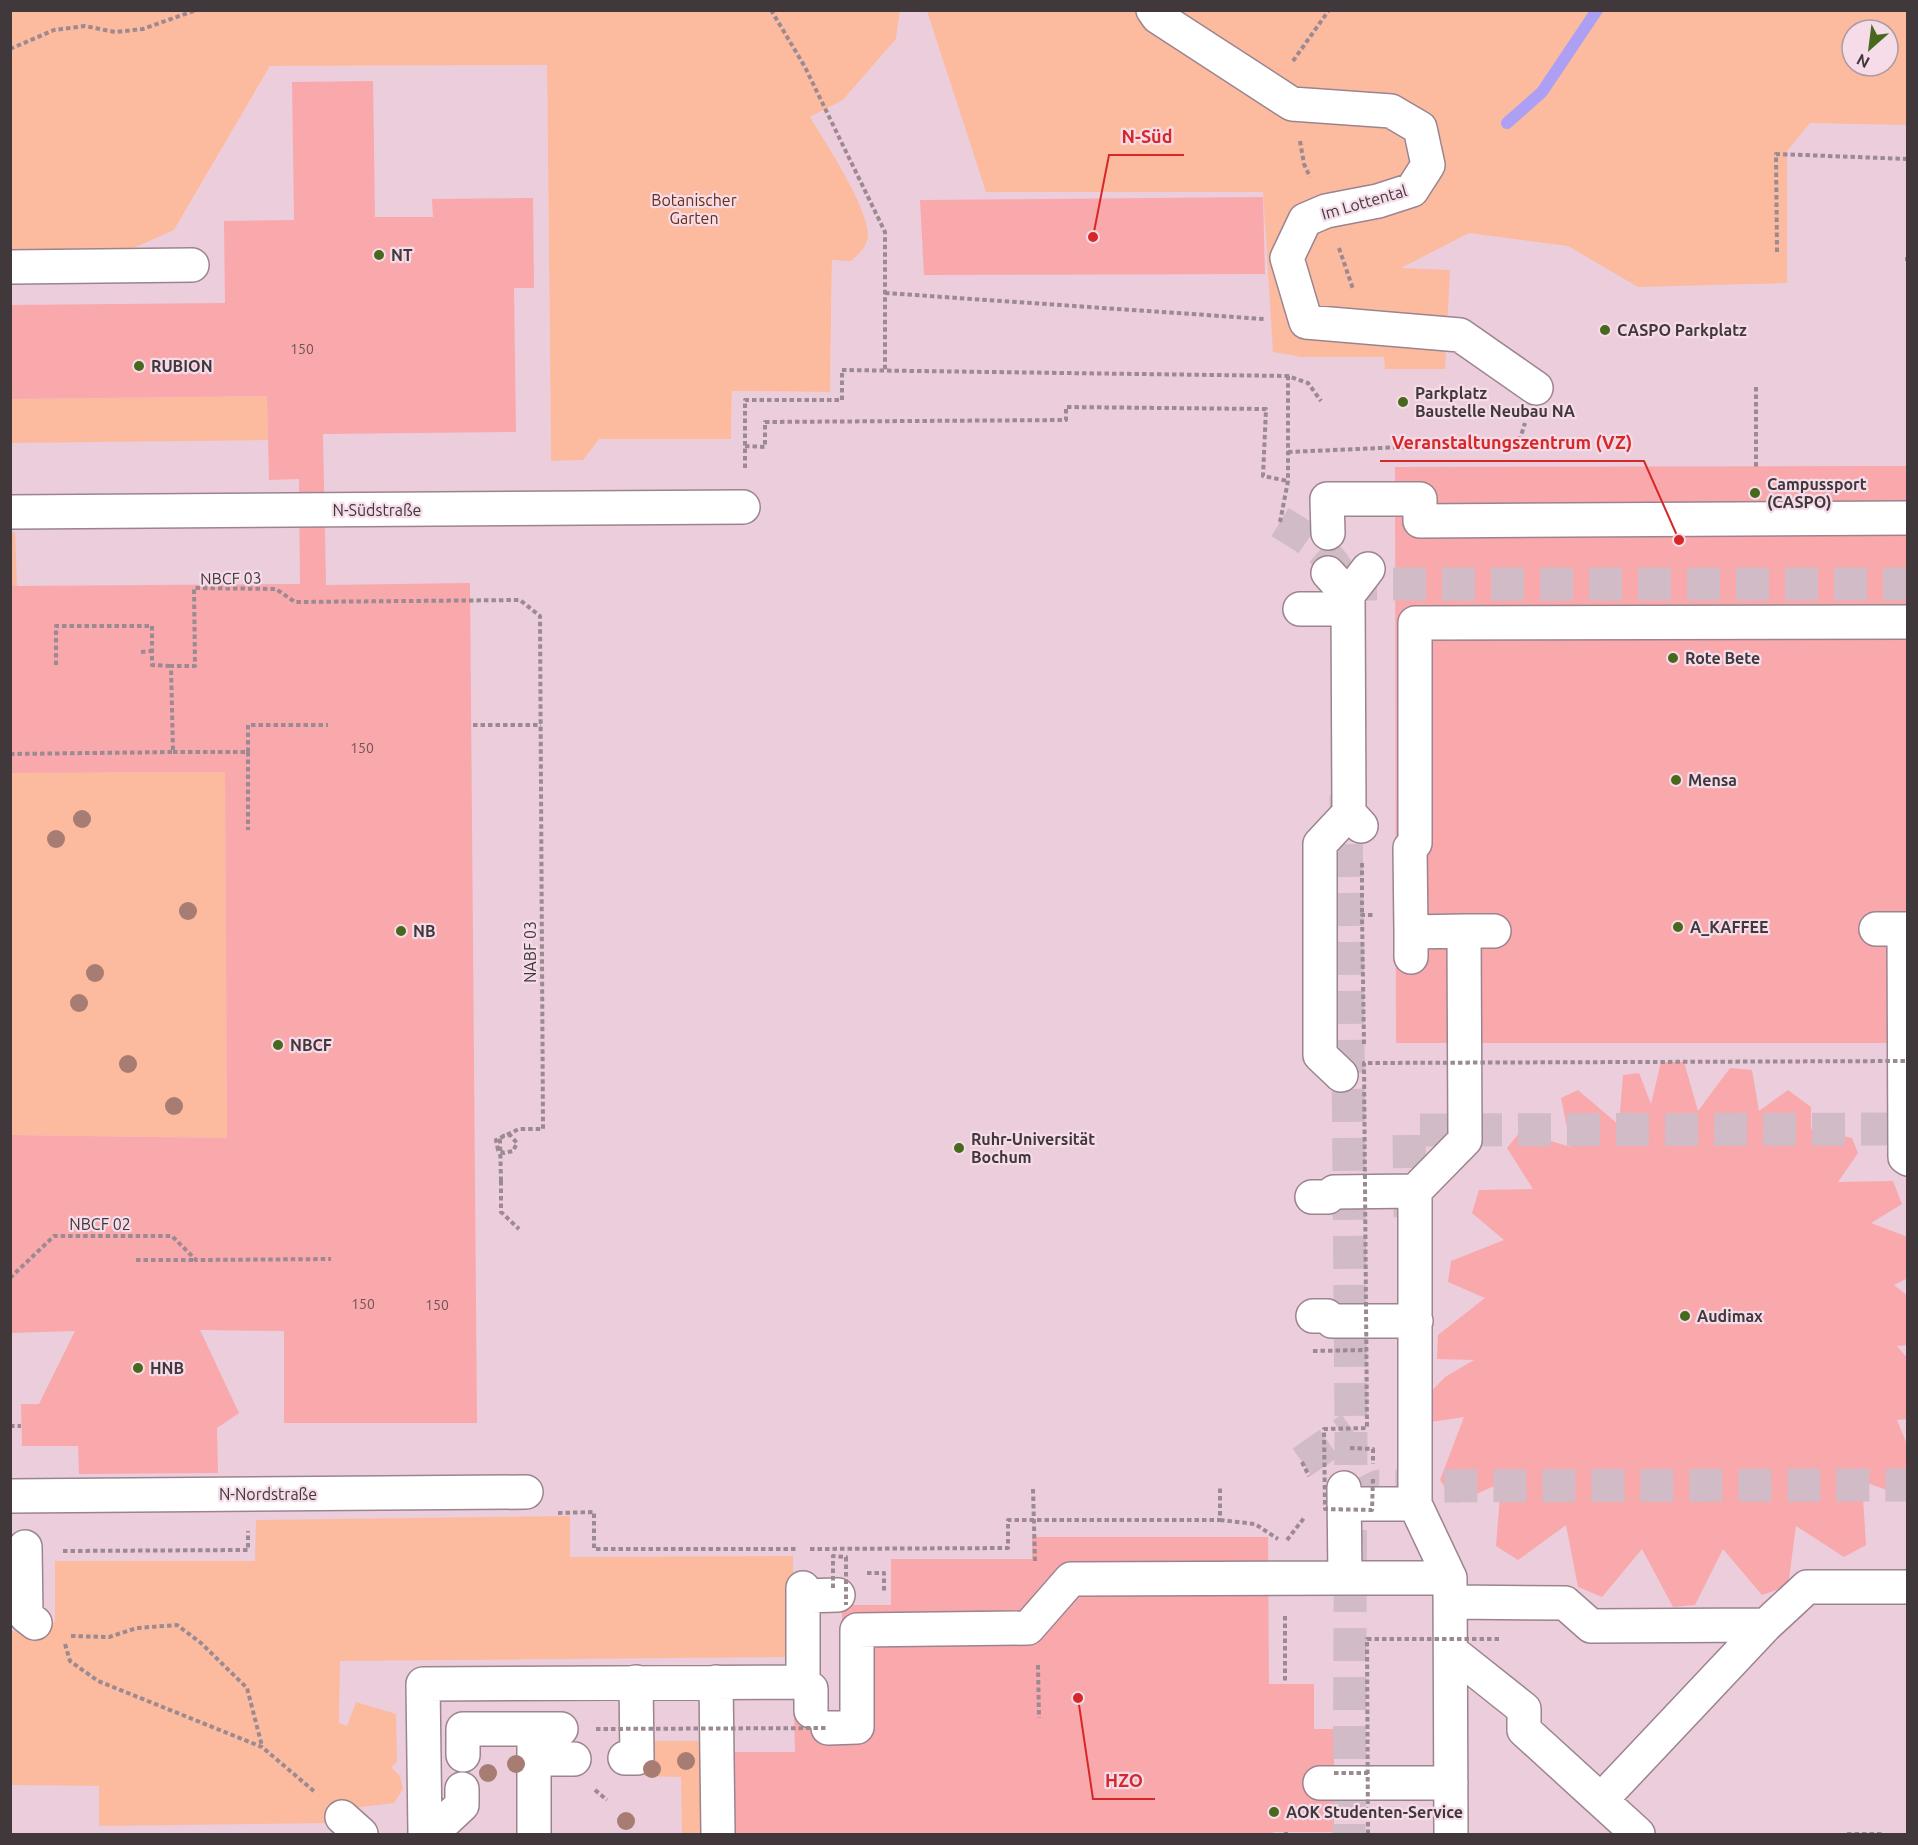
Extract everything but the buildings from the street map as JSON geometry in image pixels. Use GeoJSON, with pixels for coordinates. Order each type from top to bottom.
{"type":"FeatureCollection","features":[{"type":"Feature","properties":{"kind":"street","name":"Im Lottental"},"geometry":{"type":"LineString","coordinates":[[1152,10],[1158,17],[1293,104],[1391,111],[1420,128],[1428,165],[1412,190],[1378,201],[1326,211],[1305,220],[1287,258],[1306,322]]}},
{"type":"Feature","properties":{"kind":"street"},"geometry":{"type":"LineString","coordinates":[[10,267],[192,266]]}},
{"type":"Feature","properties":{"kind":"street"},"geometry":{"type":"LineString","coordinates":[[1306,322],[1460,335],[1536,388]]}},
{"type":"Feature","properties":{"kind":"street"},"geometry":{"type":"LineString","coordinates":[[1328,533],[1327,499],[1419,499],[1420,521],[1908,518]]}},
{"type":"Feature","properties":{"kind":"street","name":"N-Südstraße"},"geometry":{"type":"LineString","coordinates":[[10,512],[743,507]]}},
{"type":"Feature","properties":{"kind":"street"},"geometry":{"type":"LineString","coordinates":[[1300,609],[1342,592],[1368,569]]}},
{"type":"Feature","properties":{"kind":"street"},"geometry":{"type":"LineString","coordinates":[[1342,592],[1355,819],[1320,844],[1320,1055],[1352,1069]]}},
{"type":"Feature","properties":{"kind":"street"},"geometry":{"type":"LineString","coordinates":[[1312,1197],[1328,1197],[1334,1192],[1415,1191],[1465,1140],[1479,931],[1411,944],[1410,848],[1415,843],[1414,622],[1908,622]]}},
{"type":"Feature","properties":{"kind":"street"},"geometry":{"type":"LineString","coordinates":[[1896,929],[1905,1156],[1908,1159]]}},
{"type":"Feature","properties":{"kind":"street"},"geometry":{"type":"LineString","coordinates":[[1415,1191],[1415,1504],[1451,1613],[1451,1834]]}},
{"type":"Feature","properties":{"kind":"street"},"geometry":{"type":"LineString","coordinates":[[1313,1317],[1327,1316],[1332,1321],[1416,1321]]}},
{"type":"Feature","properties":{"kind":"street"},"geometry":{"type":"LineString","coordinates":[[1345,1578],[1354,1490],[1415,1504]]}},
{"type":"Feature","properties":{"kind":"street","name":"N-Nordstraße"},"geometry":{"type":"LineString","coordinates":[[10,1496],[536,1502]]}},
{"type":"Feature","properties":{"kind":"street"},"geometry":{"type":"LineString","coordinates":[[29,1556],[26,1616],[35,1623]]}},
{"type":"Feature","properties":{"kind":"street"},"geometry":{"type":"LineString","coordinates":[[830,1600],[1028,1628],[1071,1579],[1345,1578],[1500,1630]]}},
{"type":"Feature","properties":{"kind":"street"},"geometry":{"type":"LineString","coordinates":[[1601,1800],[1766,1625],[1807,1587],[1908,1587]]}},
{"type":"Feature","properties":{"kind":"street"},"geometry":{"type":"LineString","coordinates":[[425,1834],[423,1684],[716,1682],[814,1707],[857,1727],[830,1600]]}},
{"type":"Feature","properties":{"kind":"street"},"geometry":{"type":"LineString","coordinates":[[814,1707],[830,1600]]}},
{"type":"Feature","properties":{"kind":"street"},"geometry":{"type":"LineString","coordinates":[[1451,1613],[1565,1603],[1591,1626],[1766,1625]]}},
{"type":"Feature","properties":{"kind":"street"},"geometry":{"type":"LineString","coordinates":[[1451,1613],[1524,1709],[1524,1730],[1638,1834]]}},
{"type":"Feature","properties":{"kind":"street"},"geometry":{"type":"LineString","coordinates":[[625,1758],[637,1758],[636,1682]]}},
{"type":"Feature","properties":{"kind":"street"},"geometry":{"type":"LineString","coordinates":[[716,1682],[718,1834]]}},
{"type":"Feature","properties":{"kind":"street"},"geometry":{"type":"LineString","coordinates":[[463,1755],[463,1729],[556,1750],[534,1834]]}},
{"type":"Feature","properties":{"kind":"street"},"geometry":{"type":"LineString","coordinates":[[1327,1778],[1451,1783]]}},
{"type":"Feature","properties":{"kind":"street"},"geometry":{"type":"LineString","coordinates":[[431,1834],[462,1805],[462,1789]]}},
{"type":"Feature","properties":{"kind":"path"},"geometry":{"type":"LineString","coordinates":[[10,49],[54,30],[85,26],[115,32],[143,29],[196,10]]}},
{"type":"Feature","properties":{"kind":"path"},"geometry":{"type":"LineString","coordinates":[[771,10],[805,67],[885,232],[885,370]]}},
{"type":"Feature","properties":{"kind":"path"},"geometry":{"type":"LineString","coordinates":[[1272,89],[1329,10]]}},
{"type":"Feature","properties":{"kind":"path"},"geometry":{"type":"LineString","coordinates":[[10,89],[10,114]]}},
{"type":"Feature","properties":{"kind":"path"},"geometry":{"type":"LineString","coordinates":[[1777,252],[1776,154],[1908,159]]}},
{"type":"Feature","properties":{"kind":"path"},"geometry":{"type":"LineString","coordinates":[[1326,211],[1367,326]]}},
{"type":"Feature","properties":{"kind":"path"},"geometry":{"type":"LineString","coordinates":[[885,293],[1306,322]]}},
{"type":"Feature","properties":{"kind":"path"},"geometry":{"type":"LineString","coordinates":[[1288,482],[1263,476],[1266,409],[1066,407],[1066,420],[765,422],[765,447],[745,446],[745,400],[842,400],[842,370],[885,370],[1288,376],[1308,383],[1321,401]]}},
{"type":"Feature","properties":{"kind":"path"},"geometry":{"type":"LineString","coordinates":[[1280,522],[1288,482],[1288,376]]}},
{"type":"Feature","properties":{"kind":"path"},"geometry":{"type":"LineString","coordinates":[[1756,387],[1756,467]]}},
{"type":"Feature","properties":{"kind":"path"},"geometry":{"type":"LineString","coordinates":[[1288,452],[1499,444]]}},
{"type":"Feature","properties":{"kind":"path","name":"NBCF 03"},"geometry":{"type":"LineString","coordinates":[[171,666],[195,666],[194,588],[276,590],[295,602],[399,601]]}},
{"type":"Feature","properties":{"kind":"path","name":"NABF 03"},"geometry":{"type":"LineString","coordinates":[[399,601],[520,600],[540,616],[543,1129],[519,1129],[496,1140],[498,1150],[504,1154],[513,1151],[517,1143],[510,1135],[502,1136],[500,1140],[501,1181],[501,1212],[519,1229]]}},
{"type":"Feature","properties":{"kind":"path"},"geometry":{"type":"LineString","coordinates":[[56,665],[56,626],[152,626],[152,665],[171,666],[173,752]]}},
{"type":"Feature","properties":{"kind":"path"},"geometry":{"type":"LineString","coordinates":[[141,652],[152,651]]}},
{"type":"Feature","properties":{"kind":"path"},"geometry":{"type":"LineString","coordinates":[[473,724],[541,725]]}},
{"type":"Feature","properties":{"kind":"path"},"geometry":{"type":"LineString","coordinates":[[248,830],[248,725],[328,725]]}},
{"type":"Feature","properties":{"kind":"path"},"geometry":{"type":"LineString","coordinates":[[10,754],[248,752]]}},
{"type":"Feature","properties":{"kind":"path"},"geometry":{"type":"LineString","coordinates":[[1354,1490],[1372,1510],[1324,1509],[1324,1429],[1367,1428],[1366,1350],[1352,1069],[1362,892]]}},
{"type":"Feature","properties":{"kind":"path"},"geometry":{"type":"LineString","coordinates":[[1362,915],[1379,915]]}},
{"type":"Feature","properties":{"kind":"path"},"geometry":{"type":"LineString","coordinates":[[1352,1069],[1908,1061]]}},
{"type":"Feature","properties":{"kind":"path","name":"NBCF 02"},"geometry":{"type":"LineString","coordinates":[[10,1278],[54,1236],[172,1236],[196,1260]]}},
{"type":"Feature","properties":{"kind":"path"},"geometry":{"type":"LineString","coordinates":[[136,1260],[331,1259]]}},
{"type":"Feature","properties":{"kind":"path"},"geometry":{"type":"LineString","coordinates":[[1313,1351],[1366,1350]]}},
{"type":"Feature","properties":{"kind":"path"},"geometry":{"type":"LineString","coordinates":[[10,1426],[21,1426]]}},
{"type":"Feature","properties":{"kind":"path"},"geometry":{"type":"LineString","coordinates":[[1345,1448],[1373,1449]]}},
{"type":"Feature","properties":{"kind":"path"},"geometry":{"type":"LineString","coordinates":[[1220,1487],[1220,1520]]}},
{"type":"Feature","properties":{"kind":"path"},"geometry":{"type":"LineString","coordinates":[[536,1502],[594,1512],[594,1549],[1008,1548],[1008,1520],[1220,1520],[1255,1524],[1285,1543]]}},
{"type":"Feature","properties":{"kind":"path"},"geometry":{"type":"LineString","coordinates":[[29,1556],[248,1550],[248,1522]]}},
{"type":"Feature","properties":{"kind":"path"},"geometry":{"type":"LineString","coordinates":[[833,1556],[846,1557],[830,1600],[833,1556]]}},
{"type":"Feature","properties":{"kind":"path"},"geometry":{"type":"LineString","coordinates":[[874,1573],[884,1573],[884,1596],[878,1596]]}},
{"type":"Feature","properties":{"kind":"path"},"geometry":{"type":"LineString","coordinates":[[1285,1614],[1285,1683]]}},
{"type":"Feature","properties":{"kind":"path"},"geometry":{"type":"LineString","coordinates":[[262,1747],[247,1688],[201,1643],[177,1624],[137,1628],[109,1637],[63,1636],[70,1661],[98,1681],[262,1747],[296,1777],[326,1799],[352,1826]]}},
{"type":"Feature","properties":{"kind":"path"},"geometry":{"type":"LineString","coordinates":[[1368,1834],[1367,1639],[1500,1630]]}},
{"type":"Feature","properties":{"kind":"path"},"geometry":{"type":"LineString","coordinates":[[596,1729],[814,1707]]}},
{"type":"Feature","properties":{"kind":"path"},"geometry":{"type":"LineString","coordinates":[[1327,1778],[1368,1773]]}},
{"type":"Feature","properties":{"kind":"path"},"geometry":{"type":"LineString","coordinates":[[1846,1834],[1882,1834]]}},
{"type":"Feature","properties":{"kind":"shaded area","name":"Ruhr-Universität Bochum"},"geometry":{"type":"Polygon","coordinates":[[[900,11],[1907,11],[1907,1834],[11,1834],[10,252],[174,230],[270,66],[547,65],[551,461],[599,439],[731,439],[732,391],[830,392],[834,158],[810,117],[843,100],[896,39],[900,11]]]}},
{"type":"Feature","properties":{"kind":"green space","name":"Botanischer Garten"},"geometry":{"type":"Polygon","coordinates":[[[10,11],[900,11],[896,39],[843,100],[810,117],[861,208],[868,235],[865,246],[851,261],[832,260],[830,392],[732,391],[731,439],[599,439],[583,460],[551,461],[547,65],[270,66],[174,230],[127,251],[11,252],[10,11]]]}},
{"type":"Feature","properties":{"kind":"green space"},"geometry":{"type":"Polygon","coordinates":[[[927,11],[1907,11],[1907,125],[1810,123],[1787,151],[1787,283],[1638,287],[1568,246],[1469,233],[1401,268],[1450,270],[1445,369],[1385,369],[1384,357],[1302,357],[1273,352],[1263,192],[986,192],[927,11]]]}},
{"type":"Feature","properties":{"kind":"green space"},"geometry":{"type":"Polygon","coordinates":[[[267,396],[268,440],[11,443],[10,399],[267,396]]]}},
{"type":"Feature","properties":{"kind":"green space"},"geometry":{"type":"Polygon","coordinates":[[[11,532],[15,532],[17,586],[11,586],[11,532]]]}},
{"type":"Feature","properties":{"kind":"green space"},"geometry":{"type":"Polygon","coordinates":[[[225,772],[227,1138],[11,1135],[10,773],[225,772]]]}},
{"type":"Feature","properties":{"kind":"green space"},"geometry":{"type":"Polygon","coordinates":[[[570,1516],[570,1557],[793,1556],[794,1657],[340,1661],[339,1723],[347,1726],[356,1702],[396,1714],[397,1762],[391,1767],[400,1776],[403,1789],[394,1803],[351,1808],[334,1823],[99,1826],[99,1786],[11,1785],[11,1631],[35,1631],[55,1622],[55,1561],[255,1561],[256,1520],[570,1516]]]}},
{"type":"Feature","properties":{"kind":"green space"},"geometry":{"type":"Polygon","coordinates":[[[645,1741],[705,1741],[707,1834],[682,1834],[681,1777],[644,1776],[645,1741]]]}},
{"type":"Feature","properties":{"kind":"waterway"},"geometry":{"type":"LineString","coordinates":[[1507,123],[1542,92],[1597,10]]}},
{"type":"Feature","properties":{"kind":"tunnel"},"geometry":{"type":"LineString","coordinates":[[1280,522],[1313,543],[1331,561],[1338,571],[1344,596]]}},
{"type":"Feature","properties":{"kind":"tunnel"},"geometry":{"type":"LineString","coordinates":[[1344,584],[1908,584]]}},
{"type":"Feature","properties":{"kind":"tunnel"},"geometry":{"type":"LineString","coordinates":[[1346,795],[1351,1428],[1349,1834]]}},
{"type":"Feature","properties":{"kind":"tunnel"},"geometry":{"type":"LineString","coordinates":[[1410,1217],[1409,1130],[1908,1129]]}},
{"type":"Feature","properties":{"kind":"tunnel"},"geometry":{"type":"LineString","coordinates":[[1302,1462],[1351,1428]]}},
{"type":"Feature","properties":{"kind":"tunnel"},"geometry":{"type":"LineString","coordinates":[[1350,1501],[1379,1486],[1908,1485]]}},
{"type":"Feature","properties":{"kind":"place","name":"N-Süd"},"geometry":{"type":"Point","coordinates":[1093,237]}},
{"type":"Feature","properties":{"kind":"place","name":"NT"},"geometry":{"type":"Point","coordinates":[379,255]}},
{"type":"Feature","properties":{"kind":"place","name":"CASPO Parkplatz"},"geometry":{"type":"Point","coordinates":[1605,330]}},
{"type":"Feature","properties":{"kind":"place","name":"RUBION"},"geometry":{"type":"Point","coordinates":[139,366]}},
{"type":"Feature","properties":{"kind":"place","name":"Parkplatz Baustelle Neubau NA"},"geometry":{"type":"Point","coordinates":[1403,402]}},
{"type":"Feature","properties":{"kind":"place","name":"Campussport (CASPO)"},"geometry":{"type":"Point","coordinates":[1755,493]}},
{"type":"Feature","properties":{"kind":"place","name":"Veranstaltungszentrum (VZ)"},"geometry":{"type":"Point","coordinates":[1679,540]}},
{"type":"Feature","properties":{"kind":"place","name":"Rote Bete"},"geometry":{"type":"Point","coordinates":[1673,658]}},
{"type":"Feature","properties":{"kind":"place","name":"Mensa"},"geometry":{"type":"Point","coordinates":[1676,780]}},
{"type":"Feature","properties":{"kind":"place","name":"A_KAFFEE"},"geometry":{"type":"Point","coordinates":[1678,927]}},
{"type":"Feature","properties":{"kind":"place","name":"NB"},"geometry":{"type":"Point","coordinates":[401,931]}},
{"type":"Feature","properties":{"kind":"place","name":"NBCF"},"geometry":{"type":"Point","coordinates":[278,1045]}},
{"type":"Feature","properties":{"kind":"place","name":"Ruhr-Universität Bochum"},"geometry":{"type":"Point","coordinates":[959,1148]}},
{"type":"Feature","properties":{"kind":"place","name":"Audimax"},"geometry":{"type":"Point","coordinates":[1685,1316]}},
{"type":"Feature","properties":{"kind":"place","name":"HNB"},"geometry":{"type":"Point","coordinates":[138,1368]}},
{"type":"Feature","properties":{"kind":"place","name":"HZO"},"geometry":{"type":"Point","coordinates":[1078,1698]}},
{"type":"Feature","properties":{"kind":"place","name":"AOK Studenten-Service"},"geometry":{"type":"Point","coordinates":[1274,1812]}}]}
